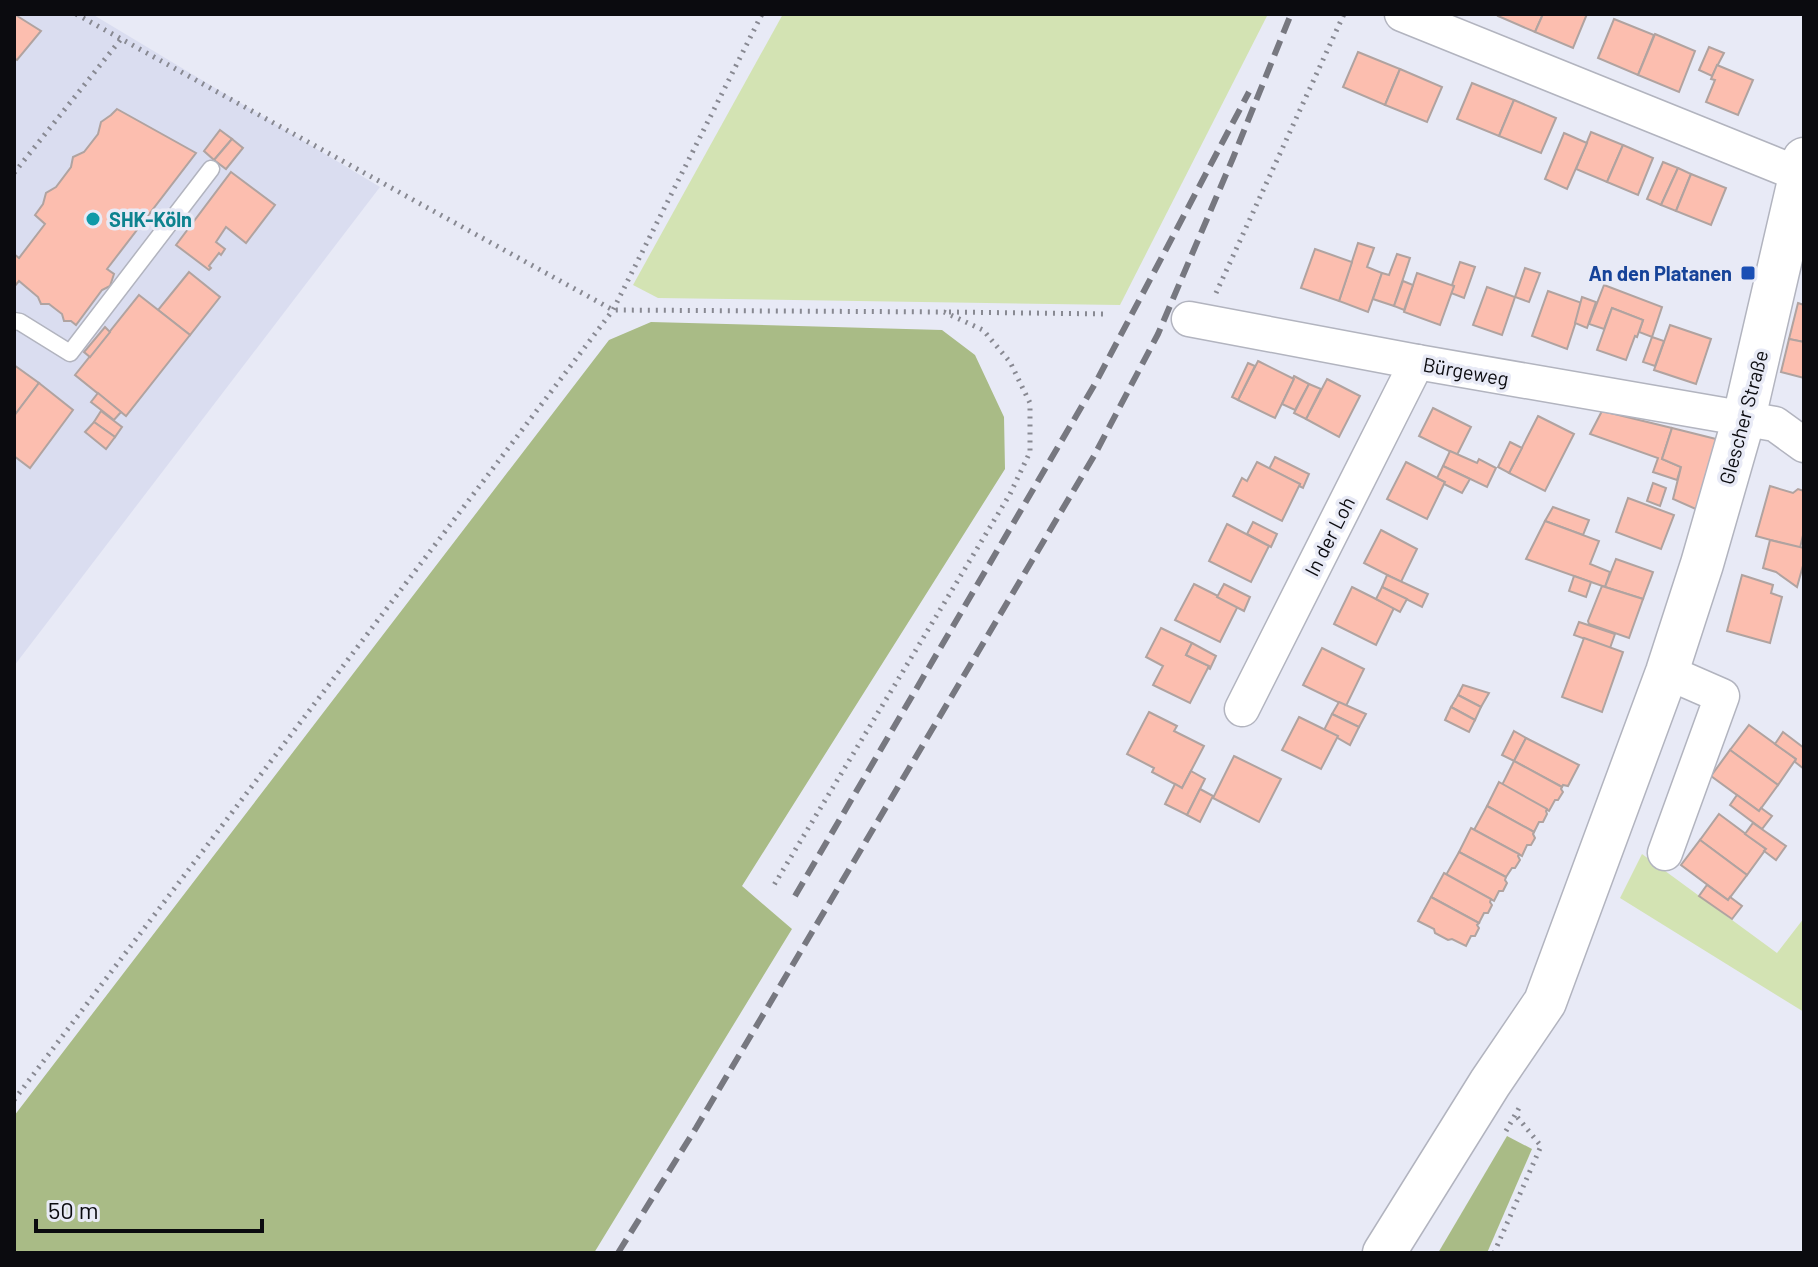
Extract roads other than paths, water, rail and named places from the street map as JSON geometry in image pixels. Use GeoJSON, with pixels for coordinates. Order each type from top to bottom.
{"type":"FeatureCollection","features":[{"type":"Feature","properties":{"kind":"street"},"geometry":{"type":"LineString","coordinates":[[1402,14],[1802,167]]}},
{"type":"Feature","properties":{"kind":"street","name":"Glescher Straße"},"geometry":{"type":"LineString","coordinates":[[1384,1253],[1490,1083],[1545,1002],[1667,672],[1702,564],[1744,418],[1802,167]]}},
{"type":"Feature","properties":{"kind":"street","name":"Bürgeweg"},"geometry":{"type":"LineString","coordinates":[[1200,321],[1775,424],[1804,445]]}},
{"type":"Feature","properties":{"kind":"street","name":"In der Loh"},"geometry":{"type":"LineString","coordinates":[[1242,709],[1417,362]]}},
{"type":"Feature","properties":{"kind":"street"},"geometry":{"type":"LineString","coordinates":[[1665,853],[1722,696],[1667,672]]}},
{"type":"Feature","properties":{"kind":"lane"},"geometry":{"type":"LineString","coordinates":[[14,321],[70,353],[211,169]]}},
{"type":"Feature","properties":{"kind":"railway"},"geometry":{"type":"LineString","coordinates":[[618,1253],[696,1128],[1094,456],[1158,334],[1291,14]]}},
{"type":"Feature","properties":{"kind":"railway"},"geometry":{"type":"LineString","coordinates":[[795,896],[1096,382],[1249,92]]}},
{"type":"Feature","properties":{"kind":"place","name":"SHK-Köln"},"geometry":{"type":"Point","coordinates":[93,219]}},
{"type":"Feature","properties":{"kind":"place","name":"An den Platanen"},"geometry":{"type":"Point","coordinates":[1748,273]}}]}
